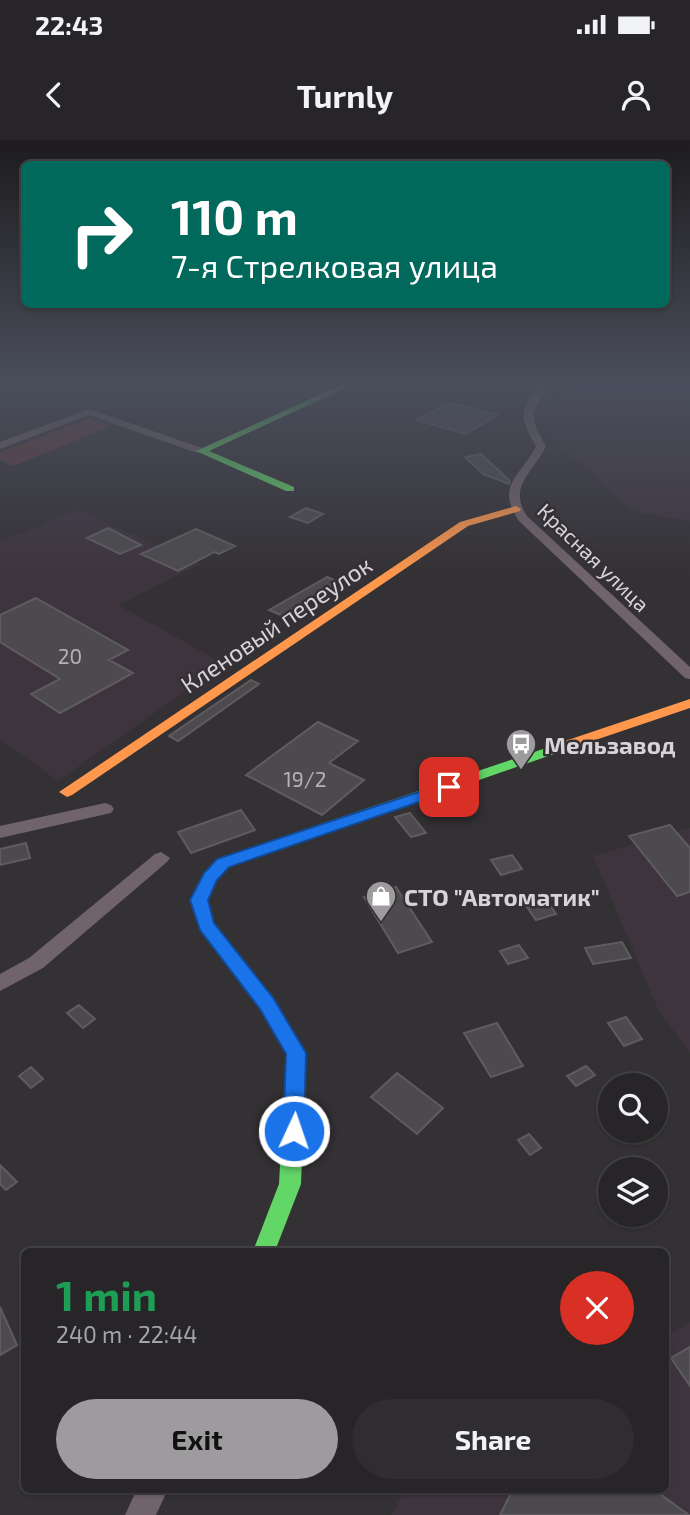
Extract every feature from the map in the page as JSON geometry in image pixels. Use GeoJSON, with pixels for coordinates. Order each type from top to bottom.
{"type":"FeatureCollection","features":[{"type":"Feature","properties":{"kind":"street"},"geometry":{"type":"LineString","coordinates":[[196,449],[290,489]]}},
{"type":"Feature","properties":{"kind":"street"},"geometry":{"type":"LineString","coordinates":[[201,451],[205,449]]}},
{"type":"Feature","properties":{"kind":"street","name":"Красная улица"},"geometry":{"type":"LineString","coordinates":[[540,449],[537,457],[513,486],[512,502],[516,509],[690,676]]}},
{"type":"Feature","properties":{"kind":"street","name":"Кленовый переулок"},"geometry":{"type":"LineString","coordinates":[[68,792],[464,524],[516,509]]}},
{"type":"Feature","properties":{"kind":"street"},"geometry":{"type":"LineString","coordinates":[[265,1248],[290,1184],[296,1053],[267,1004],[206,925],[199,900],[210,877],[223,863],[690,703]]}},
{"type":"Feature","properties":{"kind":"street"},"geometry":{"type":"LineString","coordinates":[[0,832],[105,809]]}},
{"type":"Feature","properties":{"kind":"street"},"geometry":{"type":"LineString","coordinates":[[0,983],[36,963],[161,858]]}},
{"type":"Feature","properties":{"kind":"street"},"geometry":{"type":"LineString","coordinates":[[140,1515],[151,1493]]}},
{"type":"Feature","properties":{"kind":"shaded area"},"geometry":{"type":"Polygon","coordinates":[[[7,449],[55,449],[13,466],[0,460],[0,452],[7,449]]]}},
{"type":"Feature","properties":{"kind":"shaded area"},"geometry":{"type":"Polygon","coordinates":[[[563,449],[690,449],[690,521],[635,512],[563,449]]]}},
{"type":"Feature","properties":{"kind":"shaded area"},"geometry":{"type":"Polygon","coordinates":[[[77,510],[200,564],[118,605],[224,664],[58,781],[0,739],[0,542],[77,510]]]}},
{"type":"Feature","properties":{"kind":"shaded area"},"geometry":{"type":"Polygon","coordinates":[[[690,828],[690,1053],[658,1009],[593,856],[690,828]]]}},
{"type":"Feature","properties":{"kind":"shaded area"},"geometry":{"type":"Polygon","coordinates":[[[690,1322],[690,1515],[391,1515],[404,1493],[669,1493],[669,1335],[690,1322]]]}},
{"type":"Feature","properties":{"kind":"building"},"geometry":{"type":"Polygon","coordinates":[[[481,454],[510,481],[509,484],[483,474],[465,457],[481,454]]]}},
{"type":"Feature","properties":{"kind":"building"},"geometry":{"type":"Polygon","coordinates":[[[306,508],[323,514],[308,523],[290,517],[306,508]]]}},
{"type":"Feature","properties":{"kind":"building"},"geometry":{"type":"Polygon","coordinates":[[[108,528],[141,545],[120,554],[87,538],[108,528]]]}},
{"type":"Feature","properties":{"kind":"building"},"geometry":{"type":"Polygon","coordinates":[[[196,529],[235,546],[219,554],[214,552],[178,571],[141,554],[196,529]]]}},
{"type":"Feature","properties":{"kind":"building"},"geometry":{"type":"Polygon","coordinates":[[[327,577],[341,583],[283,616],[269,610],[327,577]]]}},
{"type":"Feature","properties":{"kind":"building"},"geometry":{"type":"Polygon","coordinates":[[[36,598],[128,650],[109,660],[133,673],[60,713],[31,694],[60,679],[0,642],[0,615],[36,598]]]}},
{"type":"Feature","properties":{"kind":"building"},"geometry":{"type":"Polygon","coordinates":[[[251,680],[259,684],[178,741],[169,736],[251,680]]]}},
{"type":"Feature","properties":{"kind":"building"},"geometry":{"type":"Polygon","coordinates":[[[318,722],[358,741],[329,763],[364,780],[322,815],[246,775],[318,722]]]}},
{"type":"Feature","properties":{"kind":"building"},"geometry":{"type":"Polygon","coordinates":[[[241,810],[255,830],[191,853],[178,832],[241,810]]]}},
{"type":"Feature","properties":{"kind":"building"},"geometry":{"type":"Polygon","coordinates":[[[410,813],[426,833],[411,837],[395,817],[410,813]]]}},
{"type":"Feature","properties":{"kind":"building"},"geometry":{"type":"Polygon","coordinates":[[[670,825],[690,848],[690,892],[677,896],[629,836],[670,825]]]}},
{"type":"Feature","properties":{"kind":"building"},"geometry":{"type":"Polygon","coordinates":[[[26,843],[30,858],[0,865],[0,849],[26,843]]]}},
{"type":"Feature","properties":{"kind":"building"},"geometry":{"type":"Polygon","coordinates":[[[512,855],[522,869],[501,875],[491,860],[512,855]]]}},
{"type":"Feature","properties":{"kind":"building"},"geometry":{"type":"Polygon","coordinates":[[[396,887],[432,942],[398,953],[364,897],[396,887]]]}},
{"type":"Feature","properties":{"kind":"building"},"geometry":{"type":"Polygon","coordinates":[[[547,901],[556,914],[536,920],[527,907],[547,901]]]}},
{"type":"Feature","properties":{"kind":"building"},"geometry":{"type":"Polygon","coordinates":[[[622,942],[631,958],[593,964],[585,948],[622,942]]]}},
{"type":"Feature","properties":{"kind":"building"},"geometry":{"type":"Polygon","coordinates":[[[519,945],[528,958],[508,964],[500,951],[519,945]]]}},
{"type":"Feature","properties":{"kind":"building"},"geometry":{"type":"Polygon","coordinates":[[[79,1005],[95,1019],[83,1028],[67,1013],[79,1005]]]}},
{"type":"Feature","properties":{"kind":"building"},"geometry":{"type":"Polygon","coordinates":[[[626,1017],[642,1039],[624,1046],[608,1023],[626,1017]]]}},
{"type":"Feature","properties":{"kind":"building"},"geometry":{"type":"Polygon","coordinates":[[[497,1023],[523,1066],[491,1077],[464,1033],[497,1023]]]}},
{"type":"Feature","properties":{"kind":"building"},"geometry":{"type":"Polygon","coordinates":[[[586,1066],[595,1075],[576,1086],[567,1076],[586,1066]]]}},
{"type":"Feature","properties":{"kind":"building"},"geometry":{"type":"Polygon","coordinates":[[[31,1067],[43,1079],[31,1088],[19,1076],[31,1067]]]}},
{"type":"Feature","properties":{"kind":"building"},"geometry":{"type":"Polygon","coordinates":[[[397,1073],[443,1108],[417,1134],[371,1097],[397,1073]]]}},
{"type":"Feature","properties":{"kind":"building"},"geometry":{"type":"Polygon","coordinates":[[[529,1134],[541,1148],[530,1155],[518,1140],[529,1134]]]}},
{"type":"Feature","properties":{"kind":"building"},"geometry":{"type":"Polygon","coordinates":[[[0,1165],[17,1182],[6,1190],[0,1184],[0,1165]]]}},
{"type":"Feature","properties":{"kind":"building"},"geometry":{"type":"Polygon","coordinates":[[[0,1307],[17,1345],[0,1355],[0,1307]]]}},
{"type":"Feature","properties":{"kind":"building"},"geometry":{"type":"Polygon","coordinates":[[[690,1347],[690,1386],[671,1358],[690,1347]]]}},
{"type":"Feature","properties":{"kind":"building"},"geometry":{"type":"Polygon","coordinates":[[[511,1493],[659,1493],[689,1515],[500,1515],[511,1493]]]}},
{"type":"Feature","properties":{"kind":"traffic: fast"},"geometry":{"type":"LineString","coordinates":[[205,449],[201,451],[290,489]]}},
{"type":"Feature","properties":{"kind":"traffic: fast"},"geometry":{"type":"LineString","coordinates":[[265,1248],[290,1184],[296,1053],[267,1004],[206,925],[199,900],[210,877],[223,863],[552,750]]}},
{"type":"Feature","properties":{"kind":"traffic: slow"},"geometry":{"type":"LineString","coordinates":[[67,792],[464,524],[516,509]]}},
{"type":"Feature","properties":{"kind":"traffic: slow"},"geometry":{"type":"LineString","coordinates":[[552,750],[690,703]]}},
{"type":"Feature","properties":{"kind":"place","name":"Мельзавод"},"geometry":{"type":"Point","coordinates":[521,771]}},
{"type":"Feature","properties":{"kind":"place","name":"СТО \"Автоматик\""},"geometry":{"type":"Point","coordinates":[381,923]}},
{"type":"Feature","properties":{"kind":"route"},"geometry":{"type":"LineString","coordinates":[[294,1131],[296,1053],[267,1004],[206,925],[199,900],[210,877],[223,863],[449,787]]}}]}
